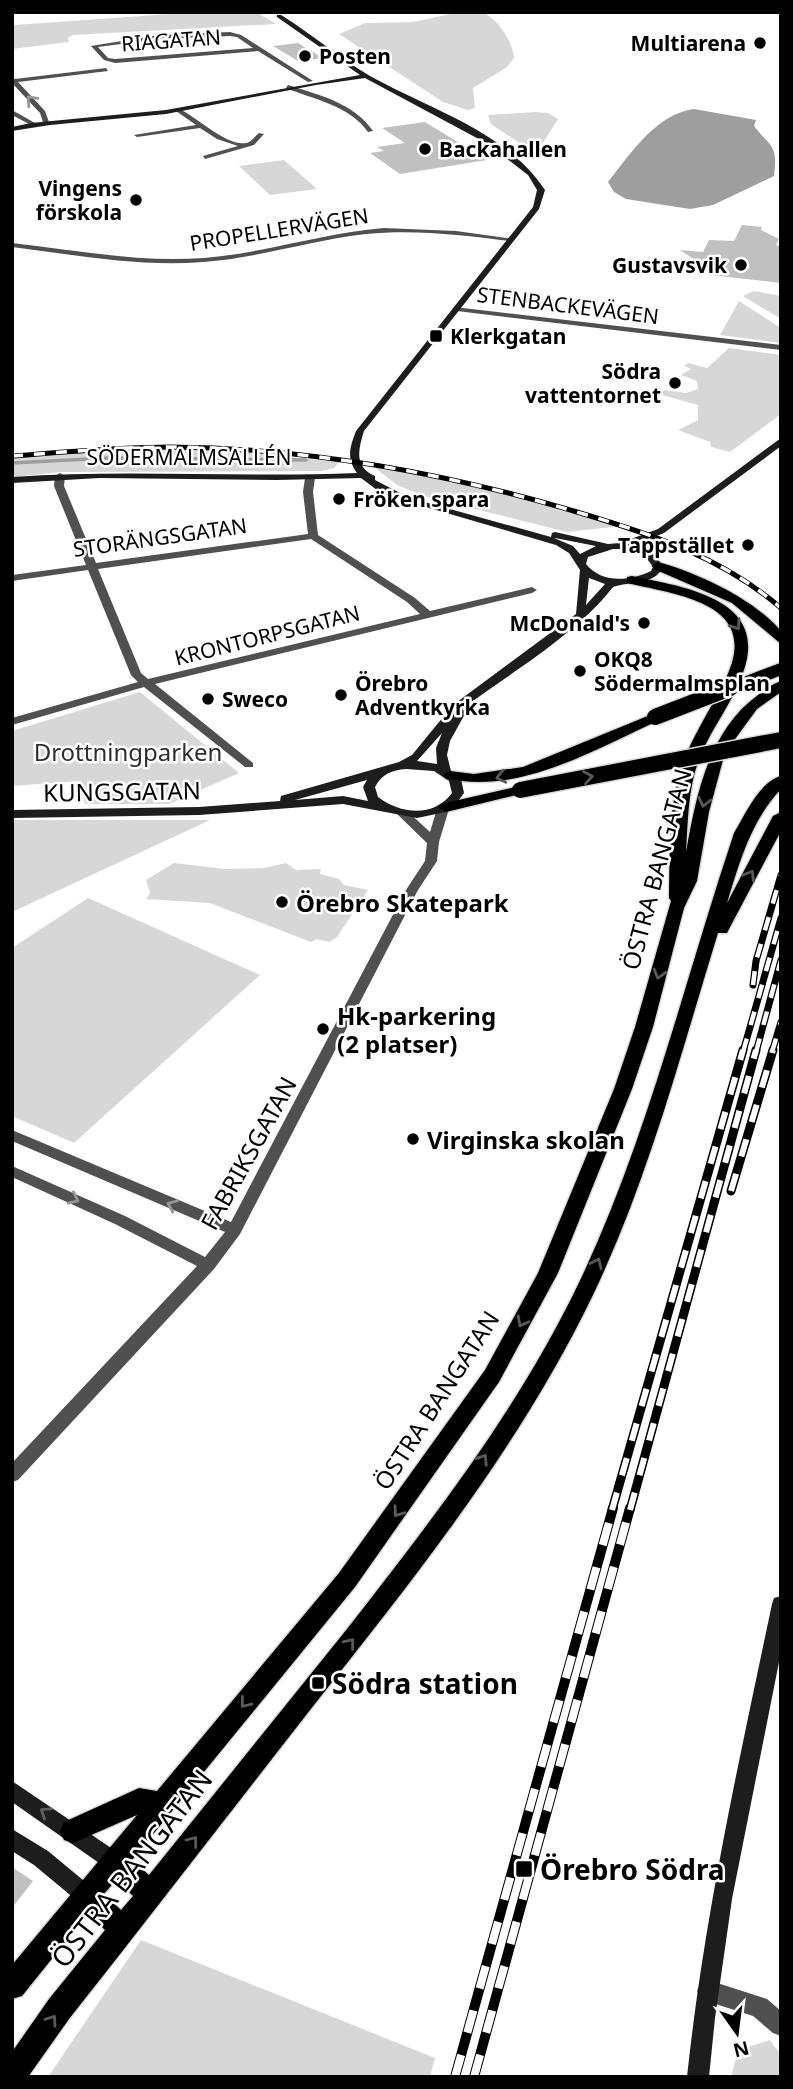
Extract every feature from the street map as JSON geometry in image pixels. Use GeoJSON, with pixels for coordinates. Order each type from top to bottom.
{"type":"FeatureCollection","features":[{"type":"Feature","properties":{"kind":"main road"},"geometry":{"type":"LineString","coordinates":[[656,562],[737,600],[765,621],[781,640]]}},
{"type":"Feature","properties":{"kind":"main road"},"geometry":{"type":"LineString","coordinates":[[626,581],[675,588],[706,598],[739,625],[744,637],[738,669],[688,771],[678,846],[676,908]]}},
{"type":"Feature","properties":{"kind":"main road"},"geometry":{"type":"LineString","coordinates":[[445,769],[476,781],[508,776],[781,669]]}},
{"type":"Feature","properties":{"kind":"main road","name":"ÖSTRA BANGATAN"},"geometry":{"type":"LineString","coordinates":[[12,1986],[347,1580],[492,1376],[548,1273],[598,1153],[644,1027],[676,908],[688,881],[708,785],[728,738],[752,706],[781,685]]}},
{"type":"Feature","properties":{"kind":"main road"},"geometry":{"type":"LineString","coordinates":[[444,808],[520,790],[781,740]]}},
{"type":"Feature","properties":{"kind":"main road","name":"ÖSTRA BANGATAN"},"geometry":{"type":"LineString","coordinates":[[12,2076],[59,2009],[395,1584],[537,1378],[581,1299],[606,1244],[668,1072],[742,833],[762,800],[781,780]]}},
{"type":"Feature","properties":{"kind":"main road"},"geometry":{"type":"LineString","coordinates":[[695,978],[781,816]]}},
{"type":"Feature","properties":{"kind":"main road"},"geometry":{"type":"LineString","coordinates":[[72,1831],[115,1814],[139,1800],[164,1804]]}},
{"type":"Feature","properties":{"kind":"main road"},"geometry":{"type":"LineString","coordinates":[[116,1863],[150,1894]]}},
{"type":"Feature","properties":{"kind":"main road"},"geometry":{"type":"LineString","coordinates":[[88,1897],[123,1929]]}},
{"type":"Feature","properties":{"kind":"street","name":"STENBACKEVÄGEN"},"geometry":{"type":"LineString","coordinates":[[276,14],[521,163],[536,178],[541,190],[540,201],[457,309]]}},
{"type":"Feature","properties":{"kind":"street","name":"STENBACKEVÄGEN"},"geometry":{"type":"LineString","coordinates":[[306,33],[442,116]]}},
{"type":"Feature","properties":{"kind":"street","name":"RIAGATAN"},"geometry":{"type":"LineString","coordinates":[[258,49],[115,61],[106,59],[94,46],[159,37],[230,34],[258,49],[312,82]]}},
{"type":"Feature","properties":{"kind":"street"},"geometry":{"type":"LineString","coordinates":[[13,81],[106,70]]}},
{"type":"Feature","properties":{"kind":"street"},"geometry":{"type":"LineString","coordinates":[[12,129],[178,110],[369,73]]}},
{"type":"Feature","properties":{"kind":"street"},"geometry":{"type":"LineString","coordinates":[[13,81],[52,124]]}},
{"type":"Feature","properties":{"kind":"street"},"geometry":{"type":"LineString","coordinates":[[288,88],[346,110],[362,119],[370,131],[380,134]]}},
{"type":"Feature","properties":{"kind":"street"},"geometry":{"type":"LineString","coordinates":[[178,110],[219,138],[245,146]]}},
{"type":"Feature","properties":{"kind":"street"},"geometry":{"type":"LineString","coordinates":[[12,112],[31,126],[52,124]]}},
{"type":"Feature","properties":{"kind":"street"},"geometry":{"type":"LineString","coordinates":[[137,135],[202,126]]}},
{"type":"Feature","properties":{"kind":"street"},"geometry":{"type":"LineString","coordinates":[[205,157],[255,143],[261,134]]}},
{"type":"Feature","properties":{"kind":"street","name":"PROPELLERVÄGEN"},"geometry":{"type":"LineString","coordinates":[[12,245],[148,260],[194,261],[250,255],[382,231],[437,231],[510,239]]}},
{"type":"Feature","properties":{"kind":"street","name":"STENBACKEVÄGEN"},"geometry":{"type":"LineString","coordinates":[[457,309],[781,348]]}},
{"type":"Feature","properties":{"kind":"street"},"geometry":{"type":"LineString","coordinates":[[457,309],[355,440],[354,457],[365,475],[372,483],[398,497],[509,526],[638,549],[656,562]]}},
{"type":"Feature","properties":{"kind":"street"},"geometry":{"type":"LineString","coordinates":[[580,612],[583,556],[588,552],[661,531],[781,441]]}},
{"type":"Feature","properties":{"kind":"street","name":"SÖDERMALMSALLÉN"},"geometry":{"type":"LineString","coordinates":[[12,480],[60,476],[310,478],[365,475]]}},
{"type":"Feature","properties":{"kind":"street"},"geometry":{"type":"LineString","coordinates":[[60,476],[59,486],[136,675],[143,684],[249,765]]}},
{"type":"Feature","properties":{"kind":"street"},"geometry":{"type":"LineString","coordinates":[[310,478],[308,492],[313,536],[411,600],[428,615]]}},
{"type":"Feature","properties":{"kind":"street"},"geometry":{"type":"LineString","coordinates":[[509,526],[568,547],[583,567],[602,579],[626,581]]}},
{"type":"Feature","properties":{"kind":"street"},"geometry":{"type":"LineString","coordinates":[[403,765],[445,769],[457,783],[458,793],[444,808],[424,814],[403,814],[382,807],[369,792],[371,782],[380,773],[416,757],[443,721],[560,632],[580,612],[595,603],[609,585],[655,573],[654,544],[661,531]]}},
{"type":"Feature","properties":{"kind":"street","name":"STORÄNGSGATAN"},"geometry":{"type":"LineString","coordinates":[[12,578],[313,536]]}},
{"type":"Feature","properties":{"kind":"street","name":"KRONTORPSGATAN"},"geometry":{"type":"LineString","coordinates":[[12,722],[143,684],[532,590]]}},
{"type":"Feature","properties":{"kind":"street"},"geometry":{"type":"LineString","coordinates":[[445,769],[444,737],[466,702]]}},
{"type":"Feature","properties":{"kind":"street","name":"KUNGSGATAN"},"geometry":{"type":"LineString","coordinates":[[233,810],[331,789],[380,773]]}},
{"type":"Feature","properties":{"kind":"street","name":"KUNGSGATAN"},"geometry":{"type":"LineString","coordinates":[[12,814],[233,810],[343,800],[382,807]]}},
{"type":"Feature","properties":{"kind":"street","name":"FABRIKSGATAN"},"geometry":{"type":"LineString","coordinates":[[12,1475],[208,1265],[235,1230],[412,890],[431,861],[433,842],[444,808]]}},
{"type":"Feature","properties":{"kind":"street"},"geometry":{"type":"LineString","coordinates":[[403,814],[433,842]]}},
{"type":"Feature","properties":{"kind":"street"},"geometry":{"type":"LineString","coordinates":[[12,1135],[235,1230]]}},
{"type":"Feature","properties":{"kind":"street"},"geometry":{"type":"LineString","coordinates":[[12,1171],[120,1220],[208,1265]]}},
{"type":"Feature","properties":{"kind":"street"},"geometry":{"type":"LineString","coordinates":[[698,2077],[708,1991],[734,1832],[774,1673],[781,1604]]}},
{"type":"Feature","properties":{"kind":"street"},"geometry":{"type":"LineString","coordinates":[[12,1790],[116,1863]]}},
{"type":"Feature","properties":{"kind":"street"},"geometry":{"type":"LineString","coordinates":[[12,1839],[41,1858],[88,1897]]}},
{"type":"Feature","properties":{"kind":"street"},"geometry":{"type":"LineString","coordinates":[[708,1991],[759,2007],[781,2025]]}},
{"type":"Feature","properties":{"kind":"green space"},"geometry":{"type":"Polygon","coordinates":[[[199,12],[256,12],[276,24],[73,35],[68,38],[69,42],[12,49],[14,25],[199,12]]]}},
{"type":"Feature","properties":{"kind":"green space"},"geometry":{"type":"Polygon","coordinates":[[[460,12],[481,12],[494,20],[508,38],[514,58],[507,67],[473,88],[475,108],[468,110],[443,102],[339,34],[365,23],[413,22],[460,12]]]}},
{"type":"Feature","properties":{"kind":"green space"},"geometry":{"type":"Polygon","coordinates":[[[548,113],[558,119],[536,154],[491,124],[488,115],[548,113]]]}},
{"type":"Feature","properties":{"kind":"green space"},"geometry":{"type":"Polygon","coordinates":[[[284,160],[317,189],[270,195],[239,166],[284,160]]]}},
{"type":"Feature","properties":{"kind":"green space"},"geometry":{"type":"Polygon","coordinates":[[[754,291],[781,296],[781,319],[743,296],[754,291]]]}},
{"type":"Feature","properties":{"kind":"green space"},"geometry":{"type":"Polygon","coordinates":[[[739,301],[781,328],[781,343],[720,335],[739,301]]]}},
{"type":"Feature","properties":{"kind":"green space"},"geometry":{"type":"Polygon","coordinates":[[[729,348],[781,355],[781,414],[730,452],[711,447],[710,442],[678,430],[698,420],[698,405],[659,394],[664,390],[686,393],[698,389],[697,381],[681,375],[691,369],[684,366],[688,363],[707,368],[729,348]]]}},
{"type":"Feature","properties":{"kind":"green space"},"geometry":{"type":"Polygon","coordinates":[[[133,450],[222,450],[339,462],[334,468],[322,471],[61,472],[12,477],[12,457],[133,450]]]}},
{"type":"Feature","properties":{"kind":"green space"},"geometry":{"type":"Polygon","coordinates":[[[375,468],[467,483],[621,526],[567,532],[424,496],[397,485],[375,468]]]}},
{"type":"Feature","properties":{"kind":"green space","name":"Drottningparken"},"geometry":{"type":"Polygon","coordinates":[[[140,692],[239,773],[169,804],[85,804],[78,781],[12,786],[12,731],[140,692]]]}},
{"type":"Feature","properties":{"kind":"green space","name":"Drottningparken"},"geometry":{"type":"Polygon","coordinates":[[[12,820],[210,820],[12,912],[12,820]]]}},
{"type":"Feature","properties":{"kind":"green space","name":"Örebro Skatepark"},"geometry":{"type":"Polygon","coordinates":[[[174,863],[225,869],[264,868],[286,863],[296,870],[321,869],[320,874],[339,879],[344,885],[368,890],[337,937],[330,942],[316,939],[311,942],[210,903],[146,899],[150,893],[146,880],[174,863]]]}},
{"type":"Feature","properties":{"kind":"green space"},"geometry":{"type":"Polygon","coordinates":[[[88,898],[260,975],[74,1143],[12,1116],[12,948],[88,898]]]}},
{"type":"Feature","properties":{"kind":"green space"},"geometry":{"type":"Polygon","coordinates":[[[141,1940],[435,2058],[430,2077],[48,2077],[141,1940]]]}},
{"type":"Feature","properties":{"kind":"green space"},"geometry":{"type":"Polygon","coordinates":[[[770,2040],[781,2055],[781,2077],[731,2077],[738,2050],[770,2040]]]}},
{"type":"Feature","properties":{"kind":"shaded area"},"geometry":{"type":"Polygon","coordinates":[[[694,109],[756,120],[754,126],[774,151],[774,176],[713,205],[690,209],[626,199],[614,192],[608,182],[645,136],[668,118],[694,109]]]}},
{"type":"Feature","properties":{"kind":"building","name":"Posten"},"geometry":{"type":"Polygon","coordinates":[[[298,43],[323,58],[298,61],[273,46],[298,43]]]}},
{"type":"Feature","properties":{"kind":"building","name":"Backahallen"},"geometry":{"type":"Polygon","coordinates":[[[425,122],[487,160],[400,174],[370,153],[384,151],[377,147],[405,143],[382,128],[425,122]]]}},
{"type":"Feature","properties":{"kind":"building","name":"Gustavsvik"},"geometry":{"type":"Polygon","coordinates":[[[742,225],[762,227],[761,230],[779,239],[776,245],[781,247],[781,283],[710,275],[712,271],[680,250],[703,252],[709,240],[734,241],[742,225]]]}},
{"type":"Feature","properties":{"kind":"building"},"geometry":{"type":"Polygon","coordinates":[[[12,1867],[33,1881],[12,1908],[12,1867]]]}},
{"type":"Feature","properties":{"kind":"waterway"},"geometry":{"type":"LineString","coordinates":[[12,463],[108,458],[306,460]]}},
{"type":"Feature","properties":{"kind":"railway"},"geometry":{"type":"LineString","coordinates":[[12,456],[131,448],[222,448],[325,458],[427,475],[528,498],[659,539],[735,575],[781,608]]}},
{"type":"Feature","properties":{"kind":"railway"},"geometry":{"type":"LineString","coordinates":[[753,985],[756,961],[781,875]]}},
{"type":"Feature","properties":{"kind":"railway"},"geometry":{"type":"LineString","coordinates":[[743,1052],[781,918]]}},
{"type":"Feature","properties":{"kind":"railway"},"geometry":{"type":"LineString","coordinates":[[756,1052],[781,960]]}},
{"type":"Feature","properties":{"kind":"railway"},"geometry":{"type":"LineString","coordinates":[[772,1052],[781,1022]]}},
{"type":"Feature","properties":{"kind":"railway"},"geometry":{"type":"LineString","coordinates":[[612,1510],[743,1050]]}},
{"type":"Feature","properties":{"kind":"railway"},"geometry":{"type":"LineString","coordinates":[[630,1510],[756,1050]]}},
{"type":"Feature","properties":{"kind":"railway"},"geometry":{"type":"LineString","coordinates":[[731,1191],[773,1050]]}},
{"type":"Feature","properties":{"kind":"railway"},"geometry":{"type":"LineString","coordinates":[[455,2077],[613,1508]]}},
{"type":"Feature","properties":{"kind":"railway"},"geometry":{"type":"LineString","coordinates":[[474,2077],[630,1508]]}},
{"type":"Feature","properties":{"kind":"place","name":"Multiarena"},"geometry":{"type":"Point","coordinates":[760,43]}},
{"type":"Feature","properties":{"kind":"place","name":"Posten"},"geometry":{"type":"Point","coordinates":[305,56]}},
{"type":"Feature","properties":{"kind":"place","name":"Backahallen"},"geometry":{"type":"Point","coordinates":[425,149]}},
{"type":"Feature","properties":{"kind":"place","name":"Vingens förskola"},"geometry":{"type":"Point","coordinates":[136,200]}},
{"type":"Feature","properties":{"kind":"place","name":"Gustavsvik"},"geometry":{"type":"Point","coordinates":[741,265]}},
{"type":"Feature","properties":{"kind":"place","name":"Klerkgatan"},"geometry":{"type":"Point","coordinates":[436,336]}},
{"type":"Feature","properties":{"kind":"place","name":"Södra vattentornet"},"geometry":{"type":"Point","coordinates":[675,383]}},
{"type":"Feature","properties":{"kind":"place","name":"Fröken spara"},"geometry":{"type":"Point","coordinates":[339,499]}},
{"type":"Feature","properties":{"kind":"place","name":"Tappstället"},"geometry":{"type":"Point","coordinates":[748,545]}},
{"type":"Feature","properties":{"kind":"place","name":"McDonald's"},"geometry":{"type":"Point","coordinates":[644,623]}},
{"type":"Feature","properties":{"kind":"place","name":"OKQ8 Södermalmsplan"},"geometry":{"type":"Point","coordinates":[580,671]}},
{"type":"Feature","properties":{"kind":"place","name":"Örebro Adventkyrka"},"geometry":{"type":"Point","coordinates":[341,695]}},
{"type":"Feature","properties":{"kind":"place","name":"Sweco"},"geometry":{"type":"Point","coordinates":[208,699]}},
{"type":"Feature","properties":{"kind":"place","name":"Örebro Skatepark"},"geometry":{"type":"Point","coordinates":[282,902]}},
{"type":"Feature","properties":{"kind":"place","name":"Hk-parkering (2 platser)"},"geometry":{"type":"Point","coordinates":[323,1029]}},
{"type":"Feature","properties":{"kind":"place","name":"Virginska skolan"},"geometry":{"type":"Point","coordinates":[413,1139]}},
{"type":"Feature","properties":{"kind":"place","name":"Södra station"},"geometry":{"type":"Point","coordinates":[318,1683]}},
{"type":"Feature","properties":{"kind":"place","name":"Örebro Södra"},"geometry":{"type":"Point","coordinates":[524,1869]}}]}
